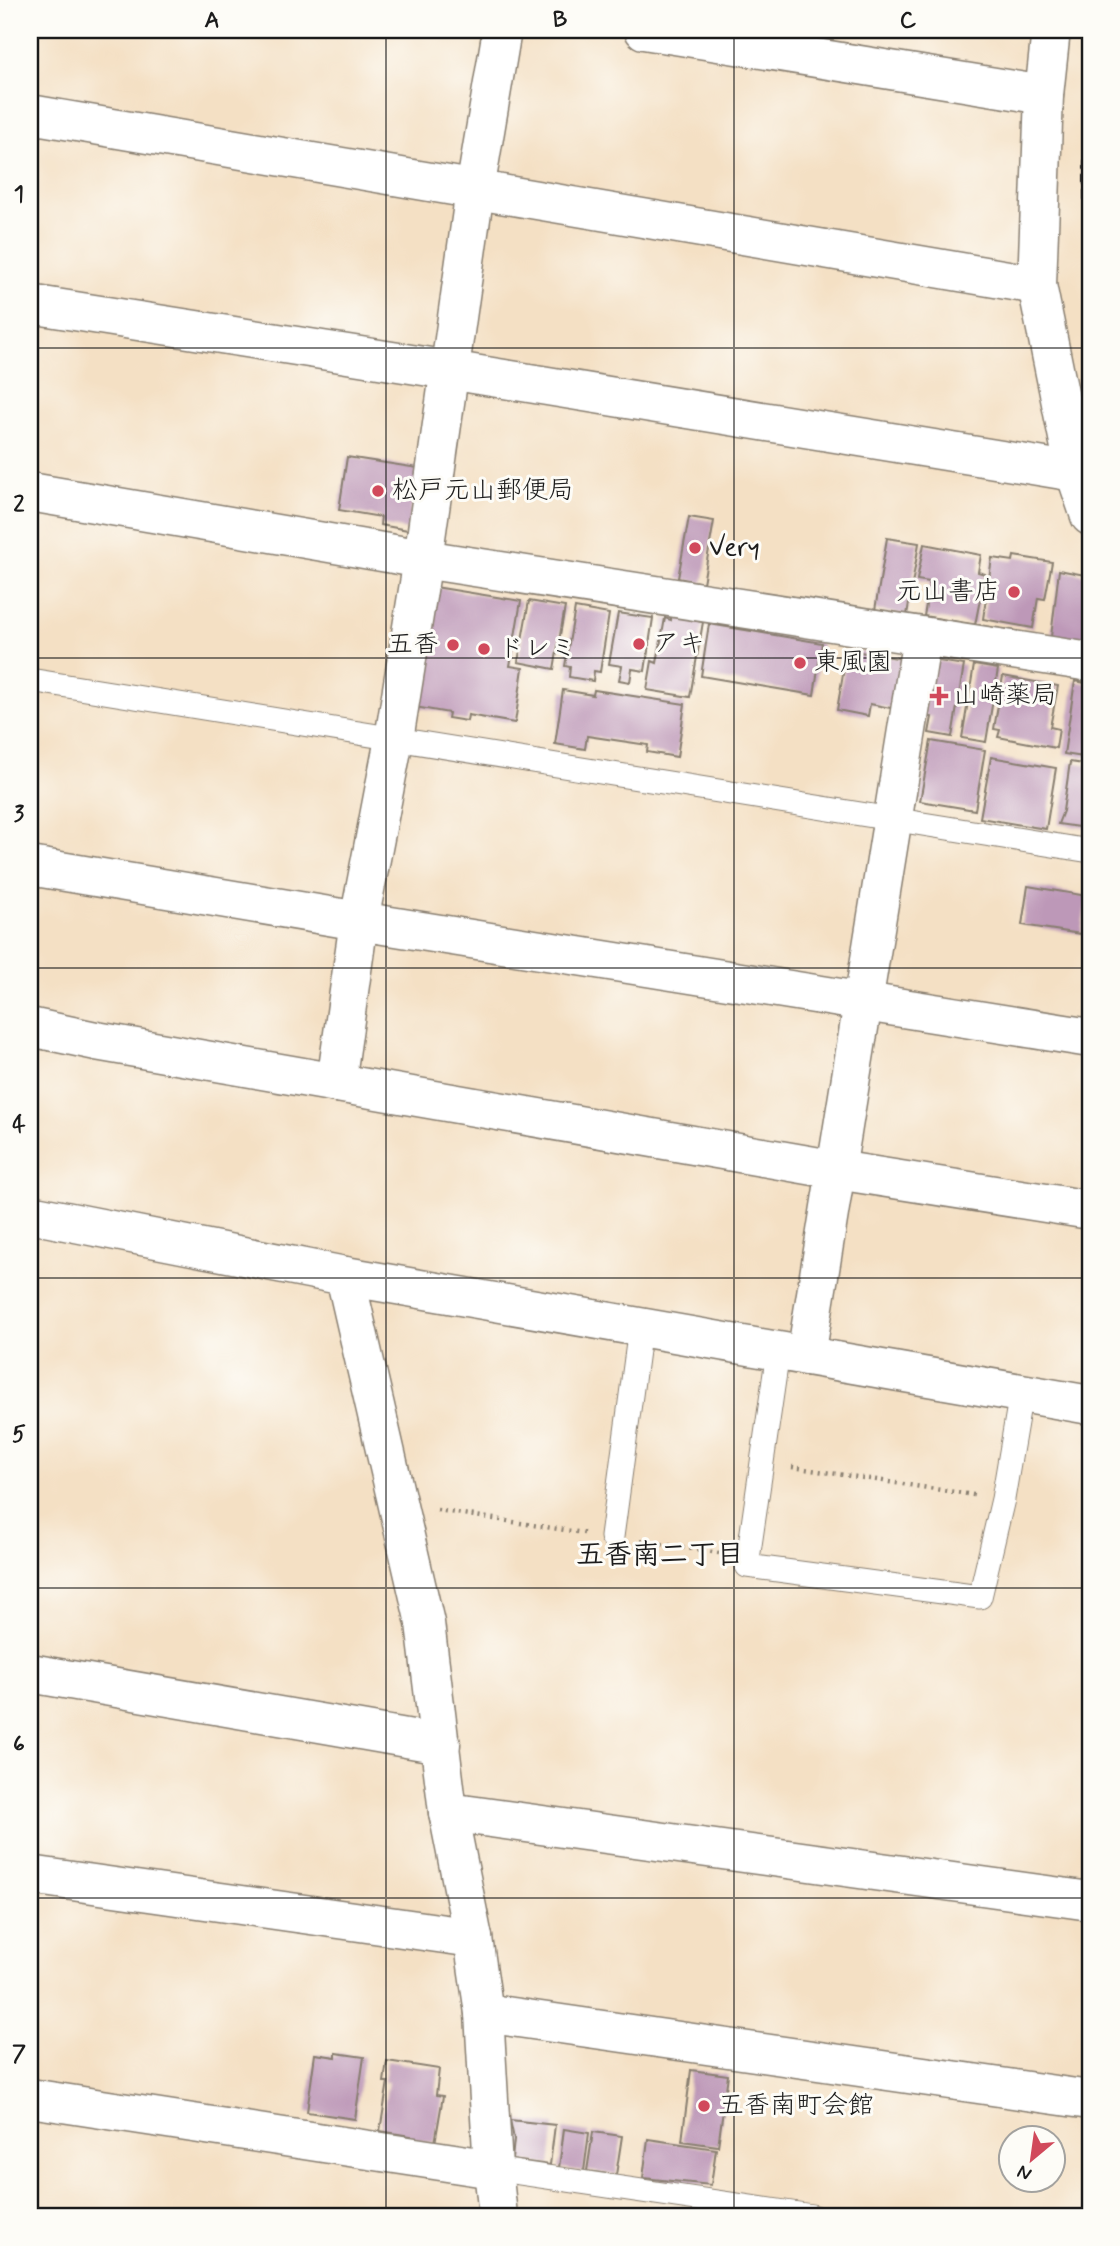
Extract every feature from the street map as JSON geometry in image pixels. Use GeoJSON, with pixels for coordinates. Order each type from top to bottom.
{"type":"FeatureCollection","features":[{"type":"Feature","properties":{"kind":"street"},"geometry":{"type":"LineString","coordinates":[[336,1083],[359,921],[394,739],[423,559],[475,190],[502,30]]}},
{"type":"Feature","properties":{"kind":"street"},"geometry":{"type":"LineString","coordinates":[[644,30],[1044,95]]}},
{"type":"Feature","properties":{"kind":"street"},"geometry":{"type":"LineString","coordinates":[[1051,30],[1044,95],[1037,285],[1074,472],[1090,516]]}},
{"type":"Feature","properties":{"kind":"street"},"geometry":{"type":"LineString","coordinates":[[30,114],[1037,285]]}},
{"type":"Feature","properties":{"kind":"street"},"geometry":{"type":"LineString","coordinates":[[30,304],[1074,472]]}},
{"type":"Feature","properties":{"kind":"street"},"geometry":{"type":"LineString","coordinates":[[30,492],[423,559],[1090,662]]}},
{"type":"Feature","properties":{"kind":"street"},"geometry":{"type":"LineString","coordinates":[[792,1354],[837,1170],[922,637]]}},
{"type":"Feature","properties":{"kind":"street"},"geometry":{"type":"LineString","coordinates":[[30,866],[1090,1038]]}},
{"type":"Feature","properties":{"kind":"street"},"geometry":{"type":"LineString","coordinates":[[30,1027],[96,1041],[837,1170],[1090,1210]]}},
{"type":"Feature","properties":{"kind":"street"},"geometry":{"type":"LineString","coordinates":[[30,1214],[345,1276],[1090,1405]]}},
{"type":"Feature","properties":{"kind":"street"},"geometry":{"type":"LineString","coordinates":[[345,1276],[425,1623],[448,1812],[473,1938],[484,2014],[492,2169],[498,2216]]}},
{"type":"Feature","properties":{"kind":"street"},"geometry":{"type":"LineString","coordinates":[[30,1673],[441,1744]]}},
{"type":"Feature","properties":{"kind":"street"},"geometry":{"type":"LineString","coordinates":[[448,1812],[1090,1901]]}},
{"type":"Feature","properties":{"kind":"street"},"geometry":{"type":"LineString","coordinates":[[30,1875],[473,1938]]}},
{"type":"Feature","properties":{"kind":"street"},"geometry":{"type":"LineString","coordinates":[[484,2014],[1090,2100]]}},
{"type":"Feature","properties":{"kind":"street"},"geometry":{"type":"LineString","coordinates":[[30,2098],[492,2169]]}},
{"type":"Feature","properties":{"kind":"lane"},"geometry":{"type":"LineString","coordinates":[[30,680],[1090,851]]}},
{"type":"Feature","properties":{"kind":"lane"},"geometry":{"type":"LineString","coordinates":[[612,1537],[640,1328]]}},
{"type":"Feature","properties":{"kind":"lane"},"geometry":{"type":"LineString","coordinates":[[792,1354],[761,1462],[747,1566],[980,1597],[1003,1499],[1021,1393]]}},
{"type":"Feature","properties":{"kind":"lane"},"geometry":{"type":"LineString","coordinates":[[492,2169],[812,2216]]}},
{"type":"Feature","properties":{"kind":"path"},"geometry":{"type":"LineString","coordinates":[[761,1462],[1003,1499]]}},
{"type":"Feature","properties":{"kind":"path"},"geometry":{"type":"LineString","coordinates":[[398,1503],[748,1558]]}},
{"type":"Feature","properties":{"kind":"building"},"geometry":{"type":"Polygon","coordinates":[[[347,457],[418,468],[408,530],[380,525],[381,517],[339,510],[347,457]]]}},
{"type":"Feature","properties":{"kind":"building"},"geometry":{"type":"Polygon","coordinates":[[[689,517],[714,521],[703,583],[678,578],[689,517]]]}},
{"type":"Feature","properties":{"kind":"building"},"geometry":{"type":"Polygon","coordinates":[[[887,538],[919,543],[907,615],[875,610],[887,538]]]}},
{"type":"Feature","properties":{"kind":"building"},"geometry":{"type":"Polygon","coordinates":[[[924,544],[981,555],[978,572],[985,574],[975,625],[924,616],[930,582],[917,580],[924,544]]]}},
{"type":"Feature","properties":{"kind":"building"},"geometry":{"type":"Polygon","coordinates":[[[1014,556],[1052,562],[1045,599],[1038,598],[1033,628],[983,619],[992,558],[1013,561],[1014,556]]]}},
{"type":"Feature","properties":{"kind":"building"},"geometry":{"type":"Polygon","coordinates":[[[1059,570],[1090,576],[1090,644],[1051,637],[1059,570]]]}},
{"type":"Feature","properties":{"kind":"building"},"geometry":{"type":"Polygon","coordinates":[[[435,587],[521,601],[510,666],[523,668],[515,723],[468,715],[467,721],[448,718],[449,713],[415,707],[435,587]]]}},
{"type":"Feature","properties":{"kind":"building"},"geometry":{"type":"Polygon","coordinates":[[[529,601],[565,607],[554,669],[518,662],[529,601]]]}},
{"type":"Feature","properties":{"kind":"building"},"geometry":{"type":"Polygon","coordinates":[[[575,608],[609,614],[600,672],[594,671],[593,681],[569,677],[570,667],[565,666],[575,608]]]}},
{"type":"Feature","properties":{"kind":"building"},"geometry":{"type":"Polygon","coordinates":[[[618,613],[653,618],[645,671],[632,669],[630,682],[619,680],[622,666],[609,664],[618,613]]]}},
{"type":"Feature","properties":{"kind":"building"},"geometry":{"type":"Polygon","coordinates":[[[671,616],[703,622],[690,697],[647,690],[652,661],[657,663],[665,618],[671,620],[671,616]]]}},
{"type":"Feature","properties":{"kind":"building"},"geometry":{"type":"Polygon","coordinates":[[[709,624],[822,643],[814,695],[701,676],[709,624]]]}},
{"type":"Feature","properties":{"kind":"building"},"geometry":{"type":"Polygon","coordinates":[[[847,650],[904,659],[896,709],[870,704],[868,716],[837,710],[847,650]]]}},
{"type":"Feature","properties":{"kind":"building"},"geometry":{"type":"Polygon","coordinates":[[[939,661],[964,665],[952,737],[929,733],[932,717],[923,716],[931,666],[939,661]]]}},
{"type":"Feature","properties":{"kind":"building"},"geometry":{"type":"Polygon","coordinates":[[[974,665],[998,669],[986,742],[962,738],[974,665]]]}},
{"type":"Feature","properties":{"kind":"building"},"geometry":{"type":"Polygon","coordinates":[[[1003,676],[1058,686],[1050,727],[1059,729],[1056,748],[998,737],[1000,730],[994,729],[1003,676]]]}},
{"type":"Feature","properties":{"kind":"building"},"geometry":{"type":"Polygon","coordinates":[[[1075,681],[1090,684],[1090,758],[1064,754],[1075,681]]]}},
{"type":"Feature","properties":{"kind":"building"},"geometry":{"type":"Polygon","coordinates":[[[563,690],[593,695],[594,690],[685,704],[677,757],[647,752],[648,745],[587,736],[585,749],[555,744],[563,690]]]}},
{"type":"Feature","properties":{"kind":"building"},"geometry":{"type":"Polygon","coordinates":[[[931,741],[985,750],[975,810],[920,801],[931,741]]]}},
{"type":"Feature","properties":{"kind":"building"},"geometry":{"type":"Polygon","coordinates":[[[991,757],[1056,768],[1046,829],[980,818],[991,757]]]}},
{"type":"Feature","properties":{"kind":"building"},"geometry":{"type":"Polygon","coordinates":[[[1070,762],[1090,765],[1090,836],[1084,835],[1086,828],[1058,824],[1063,811],[1070,762]]]}},
{"type":"Feature","properties":{"kind":"building"},"geometry":{"type":"Polygon","coordinates":[[[1028,886],[1087,896],[1081,934],[1022,925],[1028,886]]]}},
{"type":"Feature","properties":{"kind":"building"},"geometry":{"type":"Polygon","coordinates":[[[336,2053],[364,2057],[355,2119],[307,2112],[315,2054],[336,2057],[336,2053]]]}},
{"type":"Feature","properties":{"kind":"building"},"geometry":{"type":"Polygon","coordinates":[[[387,2061],[439,2069],[436,2095],[443,2096],[435,2143],[380,2131],[388,2082],[384,2082],[387,2061]]]}},
{"type":"Feature","properties":{"kind":"building"},"geometry":{"type":"Polygon","coordinates":[[[691,2070],[728,2075],[718,2146],[682,2141],[691,2070]]]}},
{"type":"Feature","properties":{"kind":"building"},"geometry":{"type":"Polygon","coordinates":[[[510,2120],[555,2125],[550,2165],[512,2160],[514,2139],[510,2120]]]}},
{"type":"Feature","properties":{"kind":"building"},"geometry":{"type":"Polygon","coordinates":[[[564,2129],[589,2133],[584,2171],[559,2168],[564,2129]]]}},
{"type":"Feature","properties":{"kind":"building"},"geometry":{"type":"Polygon","coordinates":[[[593,2132],[622,2136],[616,2175],[587,2171],[593,2132]]]}},
{"type":"Feature","properties":{"kind":"building"},"geometry":{"type":"Polygon","coordinates":[[[648,2139],[716,2149],[711,2185],[643,2178],[648,2139]]]}},
{"type":"Feature","properties":{"kind":"railway"},"geometry":{"type":"LineString","coordinates":[[1090,85],[1086,175],[1090,265]]}},
{"type":"Feature","properties":{"kind":"place","name":"松戸元山郵便局"},"geometry":{"type":"Point","coordinates":[378,491]}},
{"type":"Feature","properties":{"kind":"place","name":"Very"},"geometry":{"type":"Point","coordinates":[695,548]}},
{"type":"Feature","properties":{"kind":"place","name":"元山書店"},"geometry":{"type":"Point","coordinates":[1014,592]}},
{"type":"Feature","properties":{"kind":"place","name":"アキ"},"geometry":{"type":"Point","coordinates":[639,644]}},
{"type":"Feature","properties":{"kind":"place","name":"五香"},"geometry":{"type":"Point","coordinates":[453,645]}},
{"type":"Feature","properties":{"kind":"place","name":"ドレミ"},"geometry":{"type":"Point","coordinates":[484,649]}},
{"type":"Feature","properties":{"kind":"place","name":"東風園"},"geometry":{"type":"Point","coordinates":[800,663]}},
{"type":"Feature","properties":{"kind":"place","name":"山崎薬局"},"geometry":{"type":"Point","coordinates":[939,696]}},
{"type":"Feature","properties":{"kind":"place","name":"五香南町会館"},"geometry":{"type":"Point","coordinates":[704,2106]}},
{"type":"Feature","properties":{"kind":"district","name":"五香南二丁目"},"geometry":{"type":"Point","coordinates":[660,1555]}}]}
